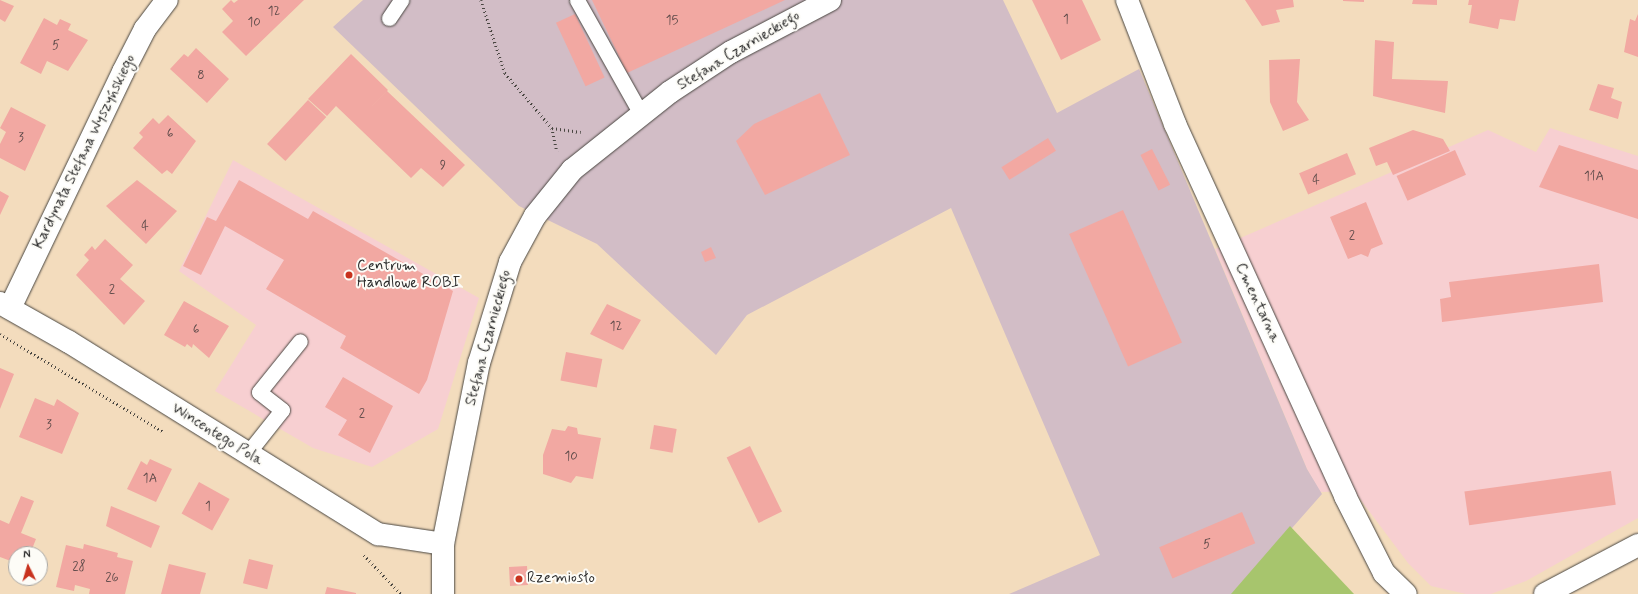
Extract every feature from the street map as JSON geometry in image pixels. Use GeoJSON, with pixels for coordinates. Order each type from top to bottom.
{"type":"FeatureCollection","features":[{"type":"Feature","properties":{"kind":"street","name":"Kardynała Stefana Wyszyńskiego"},"geometry":{"type":"LineString","coordinates":[[5,306],[145,29],[167,0]]}},
{"type":"Feature","properties":{"kind":"street","name":"Stefana Czarnieckiego"},"geometry":{"type":"LineString","coordinates":[[443,594],[443,544],[479,362],[510,262],[535,216],[572,170],[641,114],[731,52],[830,0]]}},
{"type":"Feature","properties":{"kind":"street","name":"Cmentarna"},"geometry":{"type":"LineString","coordinates":[[1127,0],[1175,124],[1345,496],[1384,573],[1406,594]]}},
{"type":"Feature","properties":{"kind":"street","name":"Wincentego Pola"},"geometry":{"type":"LineString","coordinates":[[5,306],[378,534],[443,544]]}},
{"type":"Feature","properties":{"kind":"street"},"geometry":{"type":"LineString","coordinates":[[1545,594],[1638,545]]}},
{"type":"Feature","properties":{"kind":"lane"},"geometry":{"type":"LineString","coordinates":[[389,18],[401,0]]}},
{"type":"Feature","properties":{"kind":"lane"},"geometry":{"type":"LineString","coordinates":[[577,0],[641,114]]}},
{"type":"Feature","properties":{"kind":"lane"},"geometry":{"type":"LineString","coordinates":[[247,454],[282,410],[259,392],[300,341]]}},
{"type":"Feature","properties":{"kind":"path"},"geometry":{"type":"LineString","coordinates":[[481,0],[505,73],[552,128],[558,156]]}},
{"type":"Feature","properties":{"kind":"path"},"geometry":{"type":"LineString","coordinates":[[552,128],[586,134]]}},
{"type":"Feature","properties":{"kind":"path"},"geometry":{"type":"LineString","coordinates":[[0,334],[170,435]]}},
{"type":"Feature","properties":{"kind":"path"},"geometry":{"type":"LineString","coordinates":[[359,550],[401,594]]}},
{"type":"Feature","properties":{"kind":"shaded area"},"geometry":{"type":"Polygon","coordinates":[[[363,0],[1003,0],[1057,113],[1139,69],[1307,469],[1322,494],[1234,594],[1009,594],[1100,555],[951,208],[747,315],[716,355],[597,244],[519,206],[333,27],[363,0]]]}},
{"type":"Feature","properties":{"kind":"shaded area"},"geometry":{"type":"Polygon","coordinates":[[[1550,128],[1638,156],[1638,518],[1526,581],[1491,594],[1466,594],[1431,586],[1408,563],[1354,491],[1320,492],[1307,469],[1215,249],[1488,130],[1536,152],[1550,128]]]}},
{"type":"Feature","properties":{"kind":"shaded area"},"geometry":{"type":"Polygon","coordinates":[[[233,160],[479,298],[438,429],[372,467],[313,448],[215,391],[256,325],[179,271],[233,160]]]}},
{"type":"Feature","properties":{"kind":"green space"},"geometry":{"type":"Polygon","coordinates":[[[1290,526],[1354,594],[1231,594],[1290,526]]]}},
{"type":"Feature","properties":{"kind":"building"},"geometry":{"type":"Polygon","coordinates":[[[0,0],[14,6],[5,22],[0,19],[0,0]]]}},
{"type":"Feature","properties":{"kind":"building"},"geometry":{"type":"Polygon","coordinates":[[[231,0],[234,3],[238,0],[304,0],[246,56],[222,32],[233,21],[222,9],[231,0]]]}},
{"type":"Feature","properties":{"kind":"building"},"geometry":{"type":"Polygon","coordinates":[[[592,0],[785,0],[627,73],[592,0]]]}},
{"type":"Feature","properties":{"kind":"building"},"geometry":{"type":"Polygon","coordinates":[[[1032,0],[1082,0],[1101,40],[1061,60],[1032,0]]]}},
{"type":"Feature","properties":{"kind":"building"},"geometry":{"type":"Polygon","coordinates":[[[1245,0],[1293,0],[1294,7],[1276,10],[1280,22],[1262,26],[1245,0]]]}},
{"type":"Feature","properties":{"kind":"building"},"geometry":{"type":"Polygon","coordinates":[[[1364,0],[1364,2],[1343,1],[1364,0]]]}},
{"type":"Feature","properties":{"kind":"building"},"geometry":{"type":"Polygon","coordinates":[[[1413,0],[1437,0],[1437,5],[1412,4],[1413,0]]]}},
{"type":"Feature","properties":{"kind":"building"},"geometry":{"type":"Polygon","coordinates":[[[1469,0],[1519,0],[1515,21],[1500,19],[1498,29],[1469,23],[1472,5],[1468,5],[1469,0]]]}},
{"type":"Feature","properties":{"kind":"building"},"geometry":{"type":"Polygon","coordinates":[[[575,14],[605,77],[586,86],[556,23],[575,14]]]}},
{"type":"Feature","properties":{"kind":"building"},"geometry":{"type":"Polygon","coordinates":[[[1638,14],[1638,57],[1624,52],[1630,19],[1635,21],[1638,14]]]}},
{"type":"Feature","properties":{"kind":"building"},"geometry":{"type":"Polygon","coordinates":[[[44,18],[57,25],[60,19],[71,24],[68,30],[88,40],[68,71],[47,61],[41,74],[20,63],[44,18]]]}},
{"type":"Feature","properties":{"kind":"building"},"geometry":{"type":"Polygon","coordinates":[[[1375,40],[1394,42],[1392,79],[1448,81],[1445,113],[1373,96],[1375,40]]]}},
{"type":"Feature","properties":{"kind":"building"},"geometry":{"type":"Polygon","coordinates":[[[196,48],[229,79],[207,103],[170,69],[184,54],[188,57],[196,48]]]}},
{"type":"Feature","properties":{"kind":"building"},"geometry":{"type":"Polygon","coordinates":[[[351,54],[388,90],[387,91],[465,165],[443,187],[421,168],[411,178],[336,106],[327,116],[308,99],[351,54]]]}},
{"type":"Feature","properties":{"kind":"building"},"geometry":{"type":"Polygon","coordinates":[[[1300,59],[1297,102],[1309,120],[1283,131],[1270,102],[1269,60],[1300,59]]]}},
{"type":"Feature","properties":{"kind":"building"},"geometry":{"type":"Polygon","coordinates":[[[1598,84],[1614,88],[1611,98],[1622,102],[1618,119],[1589,110],[1598,84]]]}},
{"type":"Feature","properties":{"kind":"building"},"geometry":{"type":"Polygon","coordinates":[[[820,93],[850,155],[765,195],[736,141],[754,124],[820,93]]]}},
{"type":"Feature","properties":{"kind":"building"},"geometry":{"type":"Polygon","coordinates":[[[308,100],[326,117],[285,161],[267,144],[308,100]]]}},
{"type":"Feature","properties":{"kind":"building"},"geometry":{"type":"Polygon","coordinates":[[[11,107],[46,125],[25,171],[0,158],[0,144],[6,132],[0,128],[11,107]]]}},
{"type":"Feature","properties":{"kind":"building"},"geometry":{"type":"Polygon","coordinates":[[[168,115],[196,141],[172,174],[167,170],[162,174],[133,148],[143,137],[139,133],[153,118],[159,124],[168,115]]]}},
{"type":"Feature","properties":{"kind":"building"},"geometry":{"type":"Polygon","coordinates":[[[1413,130],[1443,139],[1450,151],[1393,175],[1387,162],[1376,166],[1369,148],[1413,130]]]}},
{"type":"Feature","properties":{"kind":"building"},"geometry":{"type":"Polygon","coordinates":[[[1048,138],[1056,151],[1009,180],[1001,167],[1048,138]]]}},
{"type":"Feature","properties":{"kind":"building"},"geometry":{"type":"Polygon","coordinates":[[[1559,145],[1638,170],[1638,219],[1539,187],[1559,145]]]}},
{"type":"Feature","properties":{"kind":"building"},"geometry":{"type":"Polygon","coordinates":[[[1152,149],[1170,185],[1159,191],[1140,155],[1152,149]]]}},
{"type":"Feature","properties":{"kind":"building"},"geometry":{"type":"Polygon","coordinates":[[[1455,150],[1466,175],[1408,201],[1397,176],[1455,150]]]}},
{"type":"Feature","properties":{"kind":"building"},"geometry":{"type":"Polygon","coordinates":[[[1347,153],[1356,174],[1308,194],[1299,173],[1347,153]]]}},
{"type":"Feature","properties":{"kind":"building"},"geometry":{"type":"Polygon","coordinates":[[[137,180],[177,211],[146,244],[106,206],[137,180]]]}},
{"type":"Feature","properties":{"kind":"building","name":"Centrum Handlowe ROBI"},"geometry":{"type":"Polygon","coordinates":[[[239,180],[308,219],[313,211],[453,291],[427,380],[419,394],[340,348],[346,336],[266,289],[284,260],[225,226],[201,275],[183,266],[207,217],[216,221],[239,180]]]}},
{"type":"Feature","properties":{"kind":"building"},"geometry":{"type":"Polygon","coordinates":[[[0,191],[9,196],[0,215],[0,191]]]}},
{"type":"Feature","properties":{"kind":"building"},"geometry":{"type":"Polygon","coordinates":[[[1366,202],[1383,244],[1371,249],[1368,257],[1361,254],[1348,259],[1330,217],[1366,202]]]}},
{"type":"Feature","properties":{"kind":"building"},"geometry":{"type":"Polygon","coordinates":[[[1123,210],[1182,342],[1128,366],[1069,234],[1123,210]]]}},
{"type":"Feature","properties":{"kind":"building"},"geometry":{"type":"Polygon","coordinates":[[[105,239],[133,265],[120,279],[145,301],[124,325],[76,275],[89,260],[84,255],[92,246],[95,250],[105,239]]]}},
{"type":"Feature","properties":{"kind":"building"},"geometry":{"type":"Polygon","coordinates":[[[711,247],[716,258],[705,262],[701,252],[711,247]]]}},
{"type":"Feature","properties":{"kind":"building"},"geometry":{"type":"Polygon","coordinates":[[[1599,264],[1603,302],[1442,322],[1440,299],[1451,297],[1449,282],[1599,264]]]}},
{"type":"Feature","properties":{"kind":"building"},"geometry":{"type":"Polygon","coordinates":[[[184,301],[229,326],[209,358],[193,344],[192,348],[187,344],[185,347],[164,335],[184,301]]]}},
{"type":"Feature","properties":{"kind":"building"},"geometry":{"type":"Polygon","coordinates":[[[607,304],[641,320],[623,350],[590,334],[607,304]]]}},
{"type":"Feature","properties":{"kind":"building"},"geometry":{"type":"Polygon","coordinates":[[[566,352],[602,359],[597,388],[560,380],[566,352]]]}},
{"type":"Feature","properties":{"kind":"building"},"geometry":{"type":"Polygon","coordinates":[[[0,368],[14,374],[0,409],[0,368]]]}},
{"type":"Feature","properties":{"kind":"building"},"geometry":{"type":"Polygon","coordinates":[[[343,377],[393,406],[370,453],[338,435],[347,420],[325,407],[343,377]]]}},
{"type":"Feature","properties":{"kind":"building"},"geometry":{"type":"Polygon","coordinates":[[[35,398],[54,406],[57,399],[79,413],[62,454],[19,437],[35,398]]]}},
{"type":"Feature","properties":{"kind":"building"},"geometry":{"type":"Polygon","coordinates":[[[654,425],[677,429],[672,453],[650,449],[654,425]]]}},
{"type":"Feature","properties":{"kind":"building"},"geometry":{"type":"Polygon","coordinates":[[[568,426],[577,428],[578,434],[601,438],[593,479],[576,476],[571,483],[543,474],[543,455],[552,429],[565,431],[568,426]]]}},
{"type":"Feature","properties":{"kind":"building"},"geometry":{"type":"Polygon","coordinates":[[[750,446],[782,512],[759,523],[727,457],[750,446]]]}},
{"type":"Feature","properties":{"kind":"building"},"geometry":{"type":"Polygon","coordinates":[[[150,459],[172,469],[156,502],[127,489],[141,461],[147,465],[150,459]]]}},
{"type":"Feature","properties":{"kind":"building"},"geometry":{"type":"Polygon","coordinates":[[[1611,471],[1616,505],[1469,525],[1464,492],[1611,471]]]}},
{"type":"Feature","properties":{"kind":"building"},"geometry":{"type":"Polygon","coordinates":[[[199,482],[230,499],[212,530],[182,513],[199,482]]]}},
{"type":"Feature","properties":{"kind":"building"},"geometry":{"type":"Polygon","coordinates":[[[21,496],[34,501],[21,533],[36,539],[33,546],[8,546],[8,560],[0,557],[0,520],[9,524],[21,496]]]}},
{"type":"Feature","properties":{"kind":"building"},"geometry":{"type":"Polygon","coordinates":[[[111,506],[160,526],[151,548],[106,526],[111,506]]]}},
{"type":"Feature","properties":{"kind":"building"},"geometry":{"type":"Polygon","coordinates":[[[1242,512],[1255,543],[1172,578],[1159,547],[1242,512]]]}},
{"type":"Feature","properties":{"kind":"building"},"geometry":{"type":"Polygon","coordinates":[[[84,544],[118,553],[117,557],[133,561],[125,594],[89,594],[90,589],[75,585],[74,591],[56,587],[66,545],[83,549],[84,544]]]}},
{"type":"Feature","properties":{"kind":"building"},"geometry":{"type":"Polygon","coordinates":[[[249,559],[273,565],[267,589],[243,583],[249,559]]]}},
{"type":"Feature","properties":{"kind":"building"},"geometry":{"type":"Polygon","coordinates":[[[169,564],[206,573],[200,594],[161,594],[169,564]]]}},
{"type":"Feature","properties":{"kind":"building","name":"Rzemiosło"},"geometry":{"type":"Polygon","coordinates":[[[527,566],[528,585],[510,586],[509,567],[527,566]]]}},
{"type":"Feature","properties":{"kind":"building"},"geometry":{"type":"Polygon","coordinates":[[[327,587],[356,593],[356,594],[325,594],[327,587]]]}},
{"type":"Feature","properties":{"kind":"place","name":"Centrum Handlowe ROBI"},"geometry":{"type":"Point","coordinates":[349,275]}},
{"type":"Feature","properties":{"kind":"place","name":"Rzemiosło"},"geometry":{"type":"Point","coordinates":[519,579]}}]}
